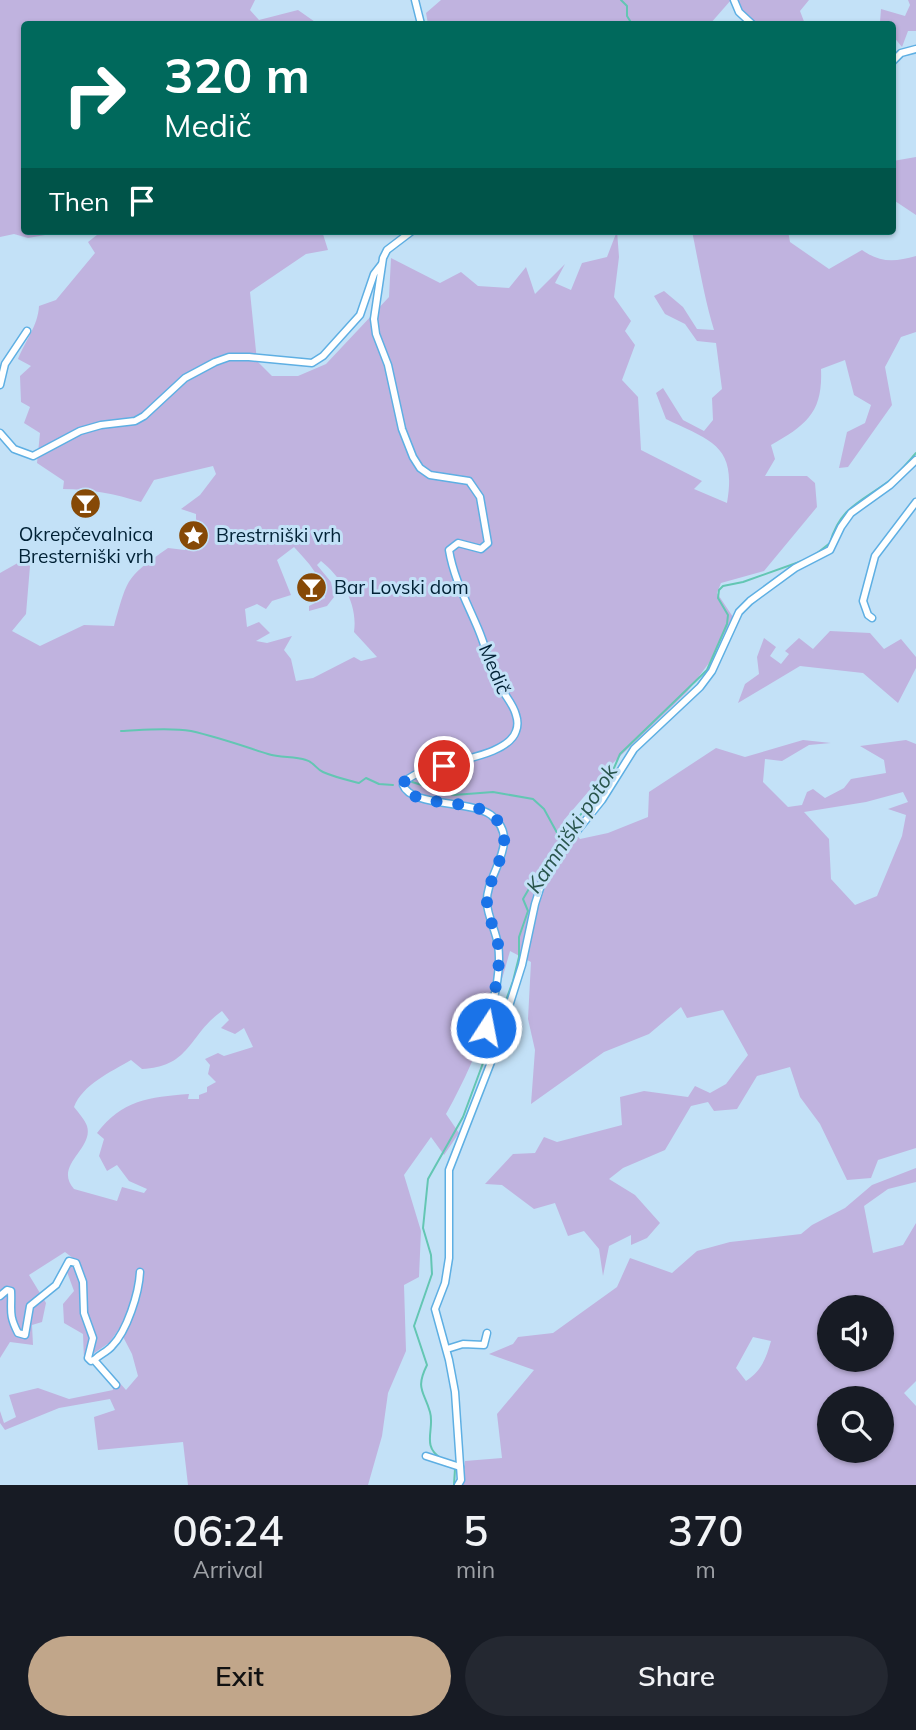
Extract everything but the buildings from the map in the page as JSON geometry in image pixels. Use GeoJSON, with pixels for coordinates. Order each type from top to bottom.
{"type":"FeatureCollection","features":[{"type":"Feature","properties":{"kind":"street"},"geometry":{"type":"LineString","coordinates":[[415,0],[420,21]]}},
{"type":"Feature","properties":{"kind":"street"},"geometry":{"type":"LineString","coordinates":[[734,0],[739,12],[749,21]]}},
{"type":"Feature","properties":{"kind":"street"},"geometry":{"type":"LineString","coordinates":[[896,58],[901,53],[916,49]]}},
{"type":"Feature","properties":{"kind":"street"},"geometry":{"type":"LineString","coordinates":[[0,433],[14,449],[33,456],[80,431],[101,425],[135,421],[185,378],[229,357],[312,363],[323,356],[360,316],[374,274],[387,250],[407,235]]}},
{"type":"Feature","properties":{"kind":"street","name":"Medič"},"geometry":{"type":"LineString","coordinates":[[381,265],[381,284],[374,319],[376,334],[388,365],[400,421],[412,457],[420,468],[430,475],[469,481],[480,497],[488,543],[481,549],[458,543],[449,550],[460,590],[480,632],[496,679],[513,707],[518,723],[515,734],[505,745],[463,761],[414,774],[406,779],[403,785],[412,795],[476,808],[489,814],[498,822],[504,837],[500,864],[487,894],[486,906],[492,918],[499,959],[483,1045],[489,1054]]}},
{"type":"Feature","properties":{"kind":"street"},"geometry":{"type":"LineString","coordinates":[[0,385],[5,364],[27,331]]}},
{"type":"Feature","properties":{"kind":"street"},"geometry":{"type":"LineString","coordinates":[[458,1485],[456,1467],[459,1423],[447,1349],[435,1309],[449,1258],[449,1170],[522,965],[535,904],[552,862],[602,800],[634,749],[700,687],[712,671],[738,612],[795,568],[830,550],[851,513],[890,485],[916,460]]}},
{"type":"Feature","properties":{"kind":"street"},"geometry":{"type":"LineString","coordinates":[[872,618],[865,610],[863,601],[875,556],[916,502]]}},
{"type":"Feature","properties":{"kind":"street"},"geometry":{"type":"LineString","coordinates":[[0,1296],[11,1291],[11,1321],[18,1333],[25,1335],[30,1306],[56,1285],[66,1264],[72,1261],[83,1282],[84,1313],[93,1338],[88,1355],[116,1385]]}},
{"type":"Feature","properties":{"kind":"street"},"geometry":{"type":"LineString","coordinates":[[94,1360],[112,1346],[117,1338],[137,1295],[140,1272]]}},
{"type":"Feature","properties":{"kind":"street"},"geometry":{"type":"LineString","coordinates":[[447,1349],[463,1344],[484,1345],[487,1343],[487,1333]]}},
{"type":"Feature","properties":{"kind":"street"},"geometry":{"type":"LineString","coordinates":[[426,1456],[456,1467]]}},
{"type":"Feature","properties":{"kind":"shaded area"},"geometry":{"type":"Polygon","coordinates":[[[0,0],[255,0],[250,10],[259,20],[298,10],[314,21],[21,21],[21,235],[45,235],[28,238],[14,234],[0,237],[0,0]]]}},
{"type":"Feature","properties":{"kind":"shaded area"},"geometry":{"type":"Polygon","coordinates":[[[441,0],[731,0],[713,21],[427,21],[426,13],[441,0]]]}},
{"type":"Feature","properties":{"kind":"shaded area"},"geometry":{"type":"Polygon","coordinates":[[[732,0],[809,0],[800,11],[804,21],[754,21],[732,0]]]}},
{"type":"Feature","properties":{"kind":"shaded area"},"geometry":{"type":"Polygon","coordinates":[[[908,0],[916,0],[916,31],[908,31],[902,47],[896,40],[896,21],[880,21],[881,9],[905,16],[910,5],[908,0]]]}},
{"type":"Feature","properties":{"kind":"shaded area"},"geometry":{"type":"Polygon","coordinates":[[[916,157],[916,215],[896,202],[896,160],[916,157]]]}},
{"type":"Feature","properties":{"kind":"shaded area"},"geometry":{"type":"Polygon","coordinates":[[[97,235],[323,235],[328,250],[306,254],[250,292],[257,361],[272,376],[298,376],[326,364],[389,297],[391,258],[440,283],[461,272],[478,286],[509,288],[526,267],[535,294],[565,264],[555,283],[571,290],[582,263],[607,257],[617,235],[619,257],[614,297],[631,321],[625,331],[635,345],[622,380],[638,397],[641,450],[702,481],[694,489],[727,503],[728,468],[724,457],[708,440],[666,419],[656,393],[663,388],[683,420],[704,431],[713,420],[712,398],[722,389],[716,343],[697,341],[685,324],[665,314],[654,296],[664,291],[683,307],[697,329],[714,330],[693,235],[789,235],[790,242],[829,269],[862,250],[888,260],[916,256],[916,332],[901,337],[885,367],[892,405],[848,467],[839,468],[847,432],[865,423],[871,405],[854,395],[845,360],[821,369],[816,407],[803,424],[771,445],[775,459],[765,476],[807,476],[815,483],[817,507],[764,571],[721,583],[717,593],[733,617],[709,663],[687,692],[613,763],[564,820],[580,839],[608,833],[648,817],[649,792],[716,748],[745,757],[803,740],[831,743],[809,745],[782,761],[765,759],[763,782],[788,807],[802,805],[807,792],[813,789],[825,798],[844,788],[851,779],[886,773],[884,760],[860,746],[906,740],[916,744],[916,1148],[878,1160],[871,1178],[847,1180],[820,1124],[800,1097],[790,1067],[757,1076],[737,1109],[714,1111],[708,1102],[691,1106],[665,1150],[623,1168],[609,1179],[635,1195],[660,1223],[647,1238],[631,1245],[631,1235],[609,1246],[603,1276],[599,1249],[584,1231],[568,1236],[555,1203],[534,1209],[502,1185],[485,1184],[513,1154],[535,1153],[544,1137],[557,1142],[622,1125],[620,1097],[644,1091],[688,1097],[695,1086],[710,1093],[726,1084],[748,1055],[723,1010],[687,1018],[681,1007],[649,1034],[604,1052],[531,1104],[535,1050],[528,1019],[531,962],[510,951],[483,1034],[446,1114],[459,1133],[444,1155],[431,1137],[404,1175],[421,1231],[419,1277],[404,1285],[406,1351],[388,1393],[382,1436],[368,1485],[188,1485],[183,1442],[98,1450],[94,1417],[115,1410],[110,1399],[59,1408],[5,1430],[0,1423],[0,1411],[4,1423],[16,1417],[9,1395],[38,1388],[69,1399],[113,1390],[111,1373],[126,1390],[138,1376],[132,1354],[119,1329],[109,1343],[84,1360],[83,1334],[64,1323],[63,1304],[74,1291],[67,1272],[74,1259],[65,1252],[29,1275],[46,1303],[42,1322],[32,1325],[33,1345],[10,1342],[0,1358],[0,573],[23,560],[30,566],[26,614],[12,631],[40,646],[84,625],[114,626],[126,588],[136,573],[168,548],[185,550],[196,524],[196,514],[181,509],[200,495],[216,474],[213,466],[154,480],[141,502],[102,492],[63,489],[64,481],[37,463],[40,433],[24,423],[30,407],[21,402],[20,376],[31,366],[18,359],[34,327],[39,306],[56,300],[95,253],[88,242],[97,235]],[[294,547],[277,560],[291,595],[272,601],[266,609],[257,604],[245,609],[247,627],[259,622],[270,633],[256,641],[267,643],[292,636],[284,650],[291,659],[296,681],[313,678],[354,657],[361,661],[377,657],[354,632],[355,622],[347,592],[336,575],[321,561],[317,565],[331,582],[334,597],[327,606],[309,611],[309,606],[325,598],[317,576],[294,547]],[[903,792],[866,802],[804,812],[829,839],[831,879],[855,905],[877,896],[902,836],[906,815],[888,809],[908,802],[903,792]],[[222,1011],[202,1029],[180,1056],[171,1062],[142,1069],[131,1060],[98,1079],[78,1099],[74,1107],[86,1124],[88,1134],[68,1172],[74,1189],[117,1201],[122,1187],[144,1193],[147,1189],[129,1181],[117,1165],[107,1171],[99,1156],[104,1139],[97,1133],[116,1113],[137,1102],[189,1094],[188,1099],[199,1099],[199,1095],[207,1092],[207,1087],[216,1082],[208,1074],[210,1065],[205,1059],[218,1053],[224,1056],[253,1047],[244,1028],[235,1034],[221,1028],[229,1020],[222,1011]]]}},
{"type":"Feature","properties":{"kind":"shaded area"},"geometry":{"type":"Polygon","coordinates":[[[830,631],[870,633],[884,649],[901,639],[916,657],[916,668],[898,703],[863,673],[800,666],[738,703],[745,684],[759,674],[757,657],[764,638],[776,647],[770,656],[781,664],[789,654],[785,651],[799,638],[813,649],[830,631]]]}},
{"type":"Feature","properties":{"kind":"shaded area"},"geometry":{"type":"Polygon","coordinates":[[[916,1168],[916,1182],[888,1189],[864,1206],[873,1253],[903,1245],[916,1223],[916,1381],[904,1393],[916,1406],[916,1485],[463,1485],[465,1461],[502,1458],[497,1414],[534,1370],[489,1354],[513,1344],[518,1337],[553,1333],[617,1287],[630,1258],[672,1273],[697,1251],[730,1242],[801,1234],[812,1225],[845,1208],[872,1185],[916,1168]],[[753,1337],[736,1368],[746,1381],[762,1364],[771,1341],[753,1337]]]}},
{"type":"Feature","properties":{"kind":"waterway"},"geometry":{"type":"LineString","coordinates":[[621,0],[627,6],[630,21]]}},
{"type":"Feature","properties":{"kind":"waterway","name":"Kamniški potok"},"geometry":{"type":"LineString","coordinates":[[816,554],[830,543],[834,531],[846,513],[893,478],[916,453]]}},
{"type":"Feature","properties":{"kind":"waterway","name":"Kamniški potok"},"geometry":{"type":"LineString","coordinates":[[488,1050],[519,957],[519,937],[528,911],[523,899],[545,861],[611,775],[620,754],[707,670],[727,624],[728,615],[718,598],[719,590],[723,586],[743,582],[802,561]]}},
{"type":"Feature","properties":{"kind":"waterway"},"geometry":{"type":"LineString","coordinates":[[121,731],[191,731],[273,755],[306,760],[323,772],[345,780],[359,783],[366,778],[379,784],[393,785]]}},
{"type":"Feature","properties":{"kind":"waterway"},"geometry":{"type":"LineString","coordinates":[[412,782],[454,795],[493,792],[533,799],[544,809],[561,840]]}},
{"type":"Feature","properties":{"kind":"waterway","name":"Kamniški potok"},"geometry":{"type":"LineString","coordinates":[[441,1458],[430,1443],[431,1418],[421,1385],[427,1365],[414,1326],[432,1274],[431,1255],[423,1228],[428,1179],[463,1117],[486,1055]]}},
{"type":"Feature","properties":{"kind":"waterway","name":"Kamniški potok"},"geometry":{"type":"LineString","coordinates":[[454,1485],[455,1469]]}},
{"type":"Feature","properties":{"kind":"place","name":"Okrepčevalnica Bresterniški vrh"},"geometry":{"type":"Point","coordinates":[86,503]}},
{"type":"Feature","properties":{"kind":"place","name":"Brestrniški vrh"},"geometry":{"type":"Point","coordinates":[193,535]}},
{"type":"Feature","properties":{"kind":"place","name":"Bar Lovski dom"},"geometry":{"type":"Point","coordinates":[311,587]}},
{"type":"Feature","properties":{"kind":"route"},"geometry":{"type":"LineString","coordinates":[[444,766],[409,776],[404,782],[404,789],[412,795],[476,808],[489,814],[498,822],[504,837],[500,864],[487,894],[486,906],[492,918],[499,959],[486,1028]]}}]}
